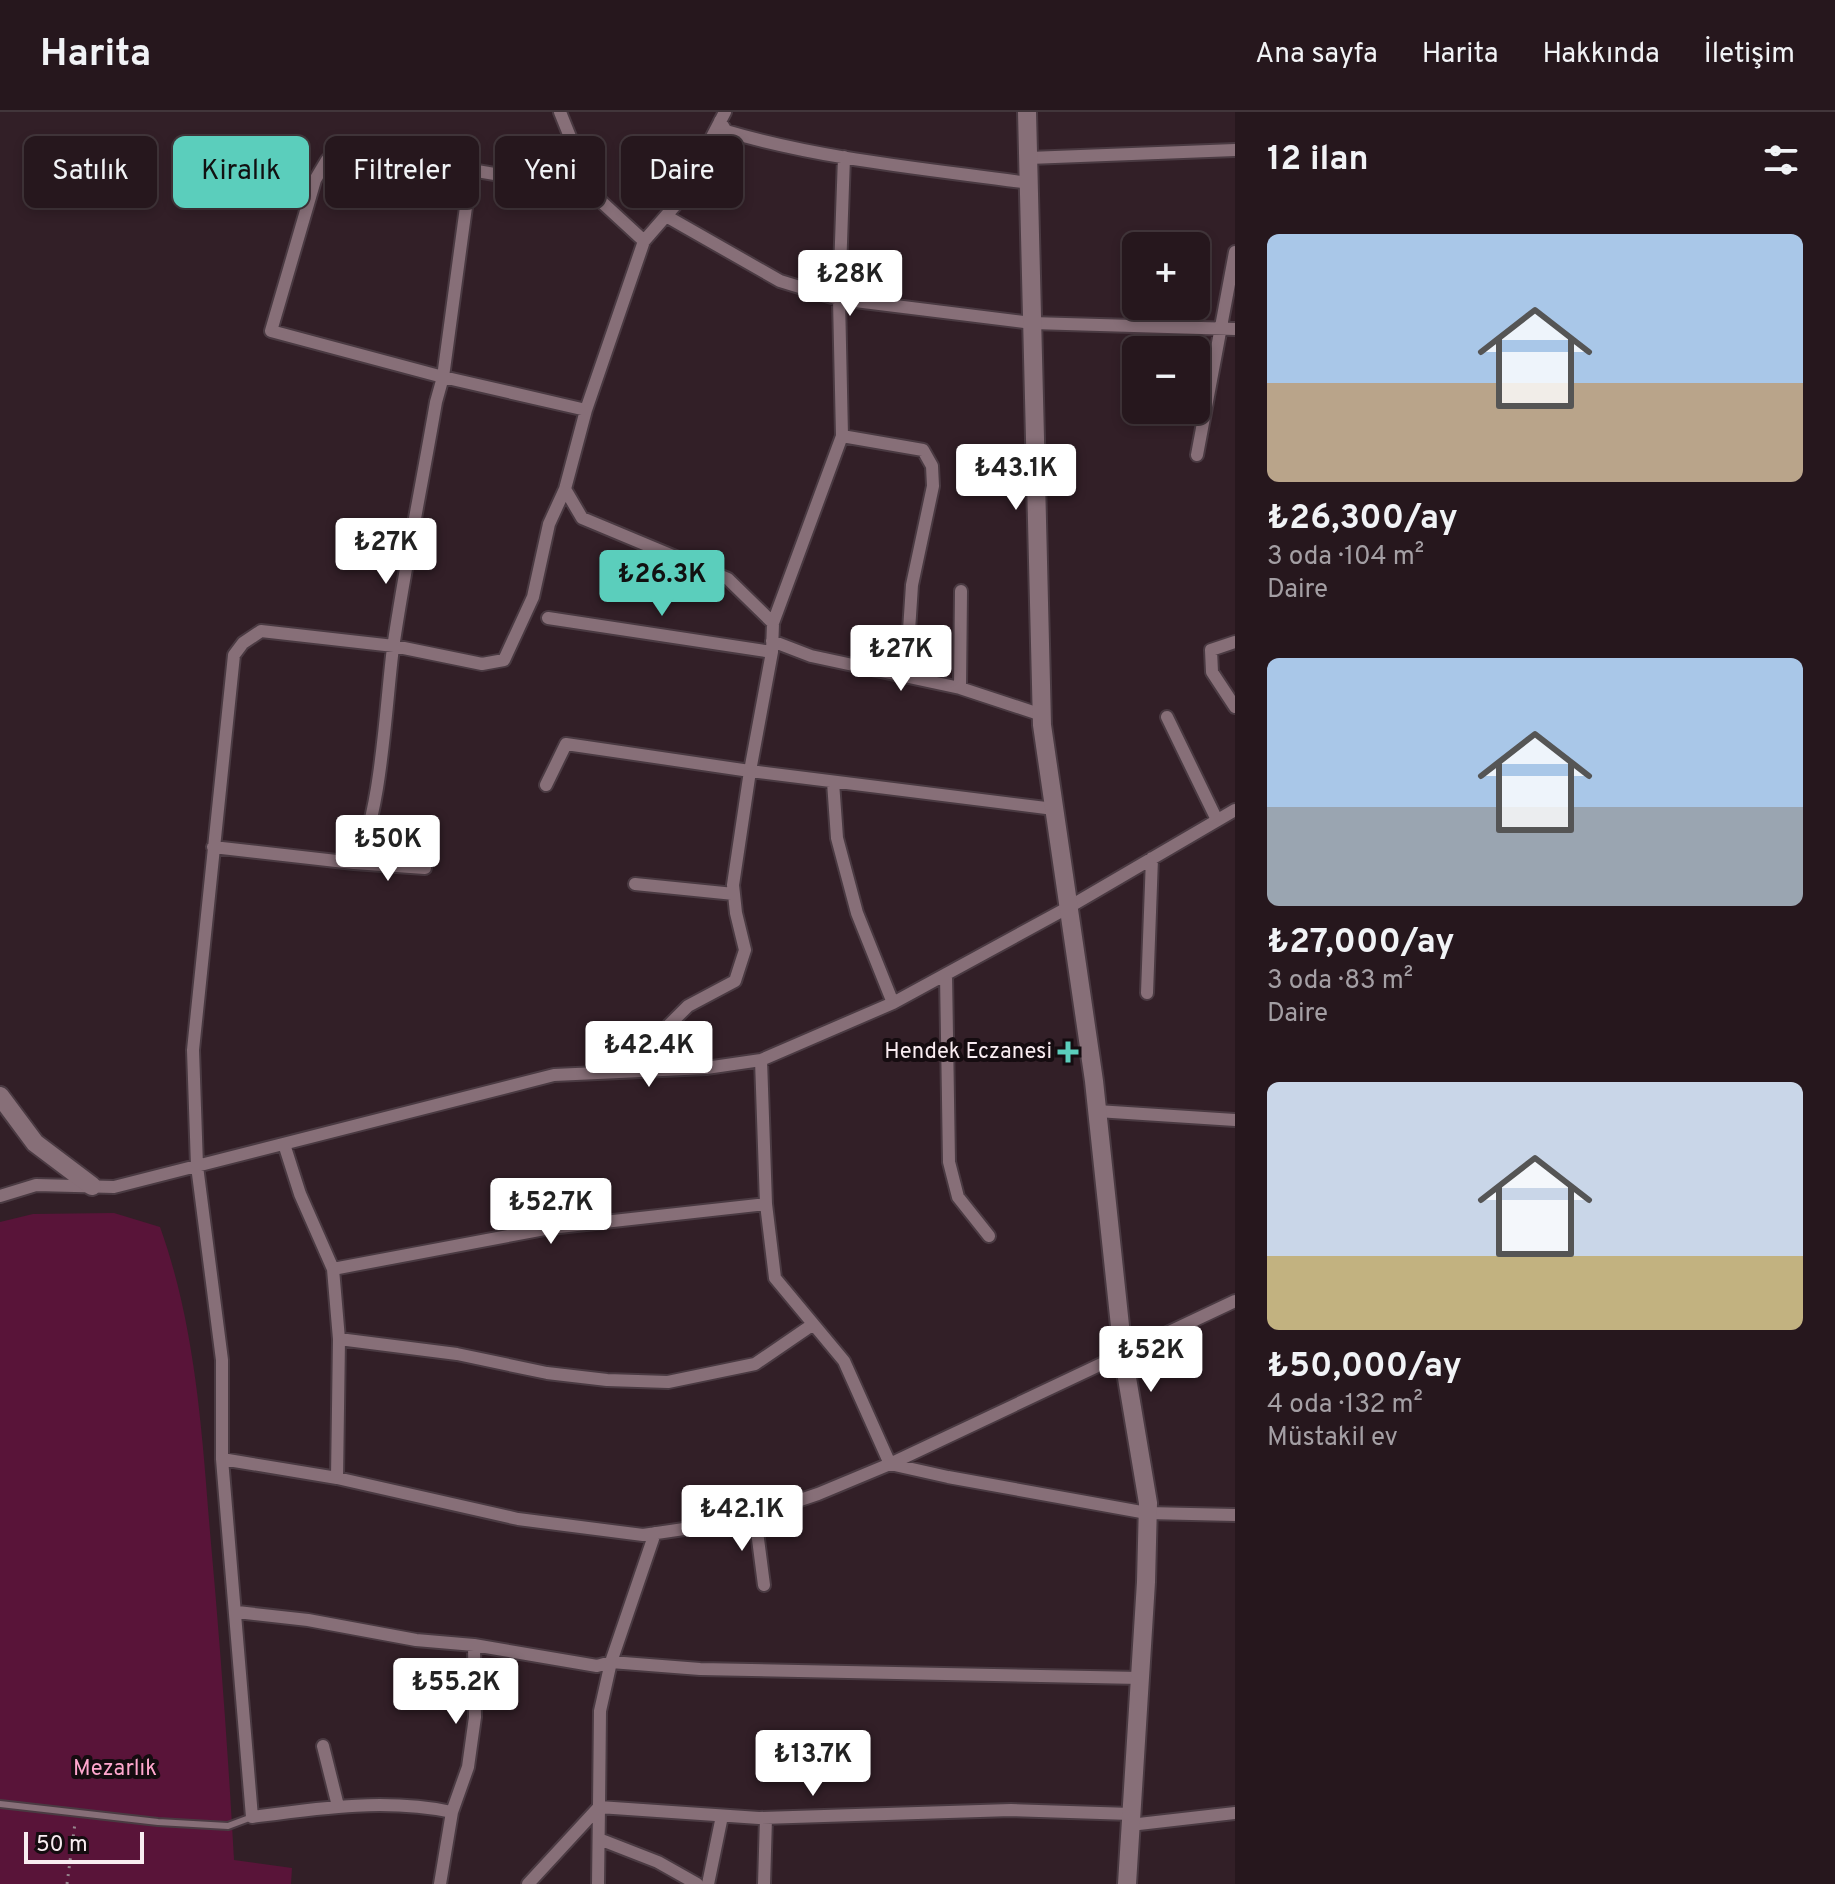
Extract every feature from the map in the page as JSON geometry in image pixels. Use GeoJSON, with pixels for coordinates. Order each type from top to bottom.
{"type":"FeatureCollection","features":[{"type":"Feature","properties":{"kind":"main road"},"geometry":{"type":"LineString","coordinates":[[1027,112],[1042,715],[1097,1111],[1123,1354],[1147,1513],[1146,1582],[1127,1884]]}},
{"type":"Feature","properties":{"kind":"main road"},"geometry":{"type":"LineString","coordinates":[[0,1096],[35,1143],[92,1186]]}},
{"type":"Feature","properties":{"kind":"street"},"geometry":{"type":"LineString","coordinates":[[560,112],[570,136]]}},
{"type":"Feature","properties":{"kind":"street"},"geometry":{"type":"LineString","coordinates":[[722,116],[726,131],[762,142],[1029,183]]}},
{"type":"Feature","properties":{"kind":"street"},"geometry":{"type":"LineString","coordinates":[[452,1812],[420,1805],[338,1806],[252,1817],[222,1459],[222,1360],[197,1166],[193,1050],[234,655],[243,643],[261,631],[394,646],[482,664],[504,660],[533,597],[549,524],[565,489],[586,410],[644,241],[678,202],[722,116]]}},
{"type":"Feature","properties":{"kind":"street"},"geometry":{"type":"LineString","coordinates":[[1029,158],[1235,150]]}},
{"type":"Feature","properties":{"kind":"street"},"geometry":{"type":"LineString","coordinates":[[684,1069],[669,1025],[688,1006],[735,981],[745,950],[734,894],[773,623],[842,436],[839,299],[844,157]]}},
{"type":"Feature","properties":{"kind":"street"},"geometry":{"type":"LineString","coordinates":[[325,163],[315,180],[271,331],[443,377],[586,410]]}},
{"type":"Feature","properties":{"kind":"street"},"geometry":{"type":"LineString","coordinates":[[605,205],[644,241]]}},
{"type":"Feature","properties":{"kind":"street"},"geometry":{"type":"LineString","coordinates":[[354,863],[361,852],[374,799],[394,646],[436,402],[443,377],[466,208]]}},
{"type":"Feature","properties":{"kind":"street"},"geometry":{"type":"LineString","coordinates":[[666,216],[780,281],[839,299],[1032,323],[1235,329]]}},
{"type":"Feature","properties":{"kind":"street"},"geometry":{"type":"LineString","coordinates":[[1197,455],[1235,252]]}},
{"type":"Feature","properties":{"kind":"street"},"geometry":{"type":"LineString","coordinates":[[842,436],[923,450],[932,466],[933,486],[912,585],[906,676]]}},
{"type":"Feature","properties":{"kind":"street"},"geometry":{"type":"LineString","coordinates":[[565,489],[582,518],[728,579],[773,623]]}},
{"type":"Feature","properties":{"kind":"street"},"geometry":{"type":"LineString","coordinates":[[960,688],[961,591]]}},
{"type":"Feature","properties":{"kind":"street"},"geometry":{"type":"LineString","coordinates":[[548,618],[772,646],[960,688],[1042,715]]}},
{"type":"Feature","properties":{"kind":"street"},"geometry":{"type":"LineString","coordinates":[[1235,642],[1211,650],[1212,672],[1235,707]]}},
{"type":"Feature","properties":{"kind":"street"},"geometry":{"type":"LineString","coordinates":[[1167,717],[1217,820]]}},
{"type":"Feature","properties":{"kind":"street"},"geometry":{"type":"LineString","coordinates":[[546,785],[566,744],[750,771],[1054,809]]}},
{"type":"Feature","properties":{"kind":"street"},"geometry":{"type":"LineString","coordinates":[[833,782],[837,838],[857,913],[893,1003]]}},
{"type":"Feature","properties":{"kind":"street"},"geometry":{"type":"LineString","coordinates":[[0,1196],[36,1185],[114,1187],[554,1075],[684,1069],[761,1060],[893,1003],[1069,907],[1235,810]]}},
{"type":"Feature","properties":{"kind":"street"},"geometry":{"type":"LineString","coordinates":[[213,847],[425,868]]}},
{"type":"Feature","properties":{"kind":"street"},"geometry":{"type":"LineString","coordinates":[[1147,993],[1152,858]]}},
{"type":"Feature","properties":{"kind":"street"},"geometry":{"type":"LineString","coordinates":[[635,884],[734,894]]}},
{"type":"Feature","properties":{"kind":"street"},"geometry":{"type":"LineString","coordinates":[[946,974],[949,1162],[958,1197],[989,1236]]}},
{"type":"Feature","properties":{"kind":"street"},"geometry":{"type":"LineString","coordinates":[[761,1060],[766,1204],[775,1278],[844,1361],[890,1464]]}},
{"type":"Feature","properties":{"kind":"street"},"geometry":{"type":"LineString","coordinates":[[1097,1111],[1235,1120]]}},
{"type":"Feature","properties":{"kind":"street"},"geometry":{"type":"LineString","coordinates":[[284,1144],[300,1194],[333,1269],[339,1339],[337,1478]]}},
{"type":"Feature","properties":{"kind":"street"},"geometry":{"type":"LineString","coordinates":[[333,1269],[550,1228],[766,1204]]}},
{"type":"Feature","properties":{"kind":"street"},"geometry":{"type":"LineString","coordinates":[[222,1459],[337,1478],[518,1519],[643,1535],[738,1521],[818,1494],[890,1464],[1235,1301]]}},
{"type":"Feature","properties":{"kind":"street"},"geometry":{"type":"LineString","coordinates":[[339,1339],[457,1354],[547,1373],[607,1380],[668,1382],[755,1364],[812,1325]]}},
{"type":"Feature","properties":{"kind":"street"},"geometry":{"type":"LineString","coordinates":[[890,1464],[1147,1513],[1235,1515]]}},
{"type":"Feature","properties":{"kind":"street"},"geometry":{"type":"LineString","coordinates":[[755,1516],[764,1585]]}},
{"type":"Feature","properties":{"kind":"street"},"geometry":{"type":"LineString","coordinates":[[598,1884],[600,1711],[611,1662],[655,1533]]}},
{"type":"Feature","properties":{"kind":"street"},"geometry":{"type":"LineString","coordinates":[[237,1612],[308,1620],[416,1640],[474,1645],[597,1666],[611,1662],[700,1669],[1140,1678]]}},
{"type":"Feature","properties":{"kind":"street"},"geometry":{"type":"LineString","coordinates":[[440,1884],[452,1812],[468,1767],[475,1717],[474,1645]]}},
{"type":"Feature","properties":{"kind":"street"},"geometry":{"type":"LineString","coordinates":[[323,1746],[338,1806]]}},
{"type":"Feature","properties":{"kind":"street"},"geometry":{"type":"LineString","coordinates":[[599,1807],[766,1818],[1011,1810],[1131,1820],[1235,1813]]}},
{"type":"Feature","properties":{"kind":"street"},"geometry":{"type":"LineString","coordinates":[[528,1884],[599,1807]]}},
{"type":"Feature","properties":{"kind":"street"},"geometry":{"type":"LineString","coordinates":[[708,1884],[722,1816]]}},
{"type":"Feature","properties":{"kind":"street"},"geometry":{"type":"LineString","coordinates":[[764,1884],[766,1818]]}},
{"type":"Feature","properties":{"kind":"street"},"geometry":{"type":"LineString","coordinates":[[599,1839],[658,1862],[697,1884]]}},
{"type":"Feature","properties":{"kind":"lane"},"geometry":{"type":"LineString","coordinates":[[0,1804],[158,1822],[228,1826],[252,1817]]}},
{"type":"Feature","properties":{"kind":"path"},"geometry":{"type":"LineString","coordinates":[[67,1884],[76,1811]]}},
{"type":"Feature","properties":{"kind":"green space","name":"Mezarlık"},"geometry":{"type":"Polygon","coordinates":[[[114,1213],[160,1227],[189,1339],[204,1455],[234,1860],[292,1868],[291,1884],[0,1884],[0,1222],[33,1214],[114,1213]]]}},
{"type":"Feature","properties":{"kind":"place","name":"Hendek Eczanesi"},"geometry":{"type":"Point","coordinates":[1068,1052]}}]}
